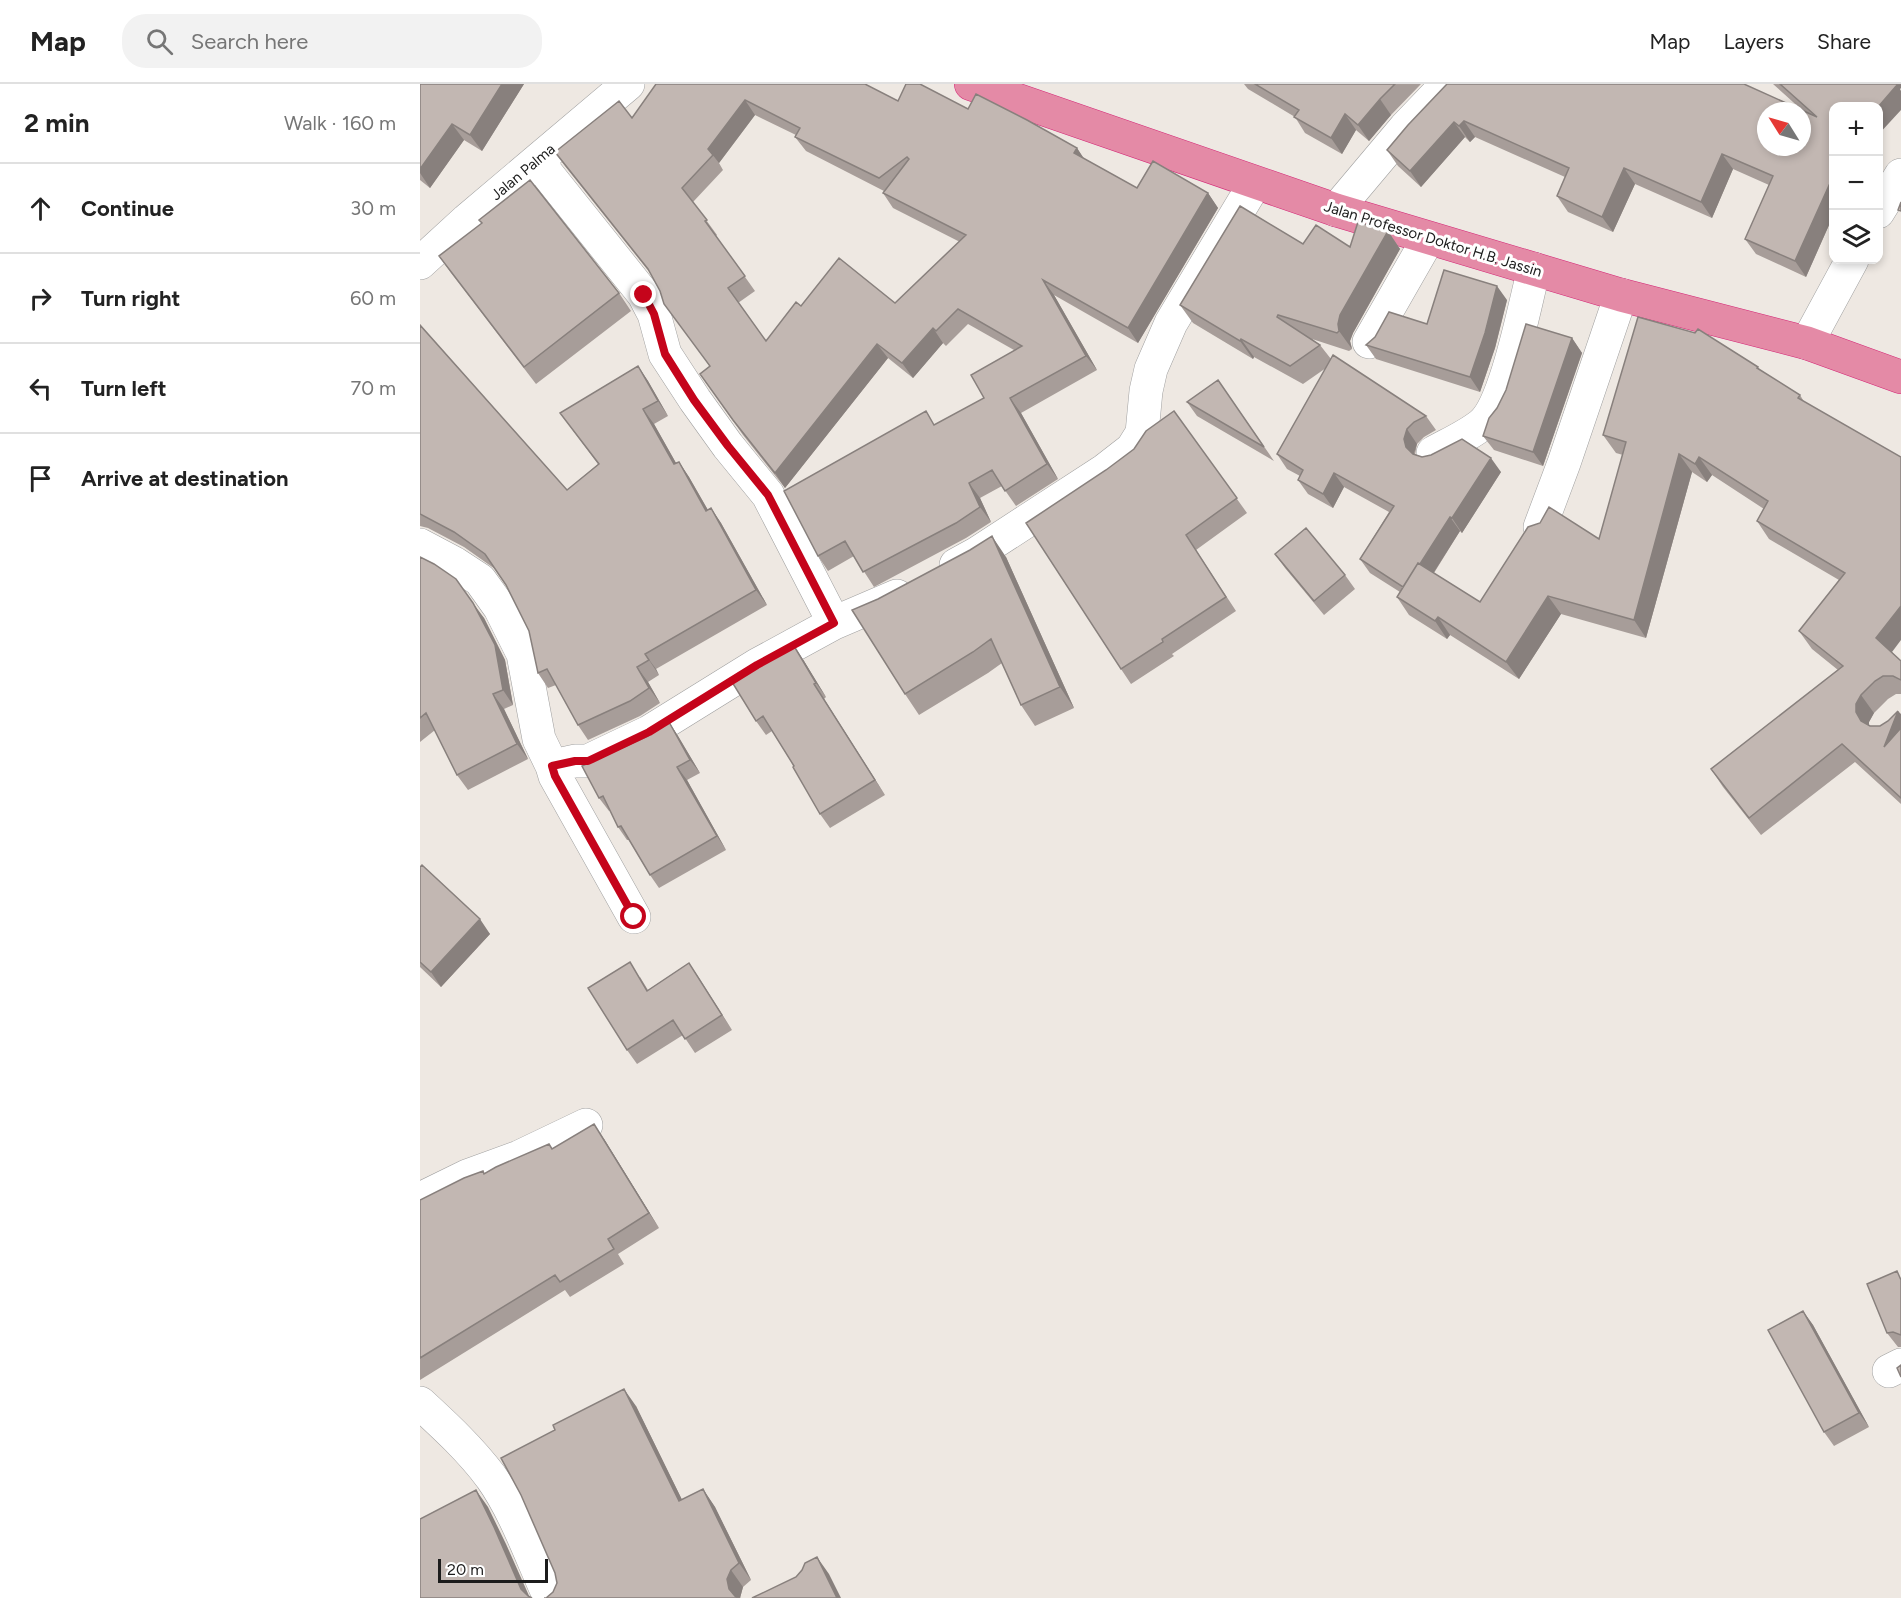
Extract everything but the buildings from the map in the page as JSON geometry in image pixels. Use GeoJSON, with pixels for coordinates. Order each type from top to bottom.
{"type":"FeatureCollection","features":[{"type":"Feature","properties":{"kind":"highway","name":"Jalan Professor Doktor H.B. Jassin"},"geometry":{"type":"LineString","coordinates":[[971,84],[1255,183],[1428,239],[1621,295],[1807,343],[1901,377]]}},
{"type":"Feature","properties":{"kind":"street","name":"Jalan Palma"},"geometry":{"type":"LineString","coordinates":[[420,263],[467,220],[628,84]]}},
{"type":"Feature","properties":{"kind":"street"},"geometry":{"type":"LineString","coordinates":[[1336,210],[1447,84]]}},
{"type":"Feature","properties":{"kind":"street"},"geometry":{"type":"LineString","coordinates":[[537,161],[644,295],[654,314],[665,354],[701,409],[768,495],[834,623]]}},
{"type":"Feature","properties":{"kind":"street"},"geometry":{"type":"LineString","coordinates":[[1879,210],[1901,175]]}},
{"type":"Feature","properties":{"kind":"street"},"geometry":{"type":"LineString","coordinates":[[552,766],[588,761],[649,732],[757,665],[834,623],[884,603],[976,554],[1105,470],[1132,448],[1142,433],[1146,391],[1151,369],[1171,323],[1255,183]]}},
{"type":"Feature","properties":{"kind":"street"},"geometry":{"type":"LineString","coordinates":[[1369,342],[1428,239]]}},
{"type":"Feature","properties":{"kind":"street"},"geometry":{"type":"LineString","coordinates":[[1807,343],[1850,264]]}},
{"type":"Feature","properties":{"kind":"street"},"geometry":{"type":"LineString","coordinates":[[1433,453],[1482,425],[1492,413],[1503,390],[1534,269]]}},
{"type":"Feature","properties":{"kind":"street"},"geometry":{"type":"LineString","coordinates":[[1540,527],[1621,295]]}},
{"type":"Feature","properties":{"kind":"street"},"geometry":{"type":"LineString","coordinates":[[420,545],[480,580],[500,608],[523,654],[539,739],[555,776],[634,917]]}},
{"type":"Feature","properties":{"kind":"street"},"geometry":{"type":"LineString","coordinates":[[420,1199],[467,1176],[519,1157],[586,1125]]}},
{"type":"Feature","properties":{"kind":"street"},"geometry":{"type":"LineString","coordinates":[[420,1403],[462,1443],[492,1478],[520,1528],[550,1598]]}},
{"type":"Feature","properties":{"kind":"route"},"geometry":{"type":"LineString","coordinates":[[634,917],[555,776],[552,766],[588,761],[649,732],[757,665],[834,623],[768,495],[694,400],[665,354],[654,314],[644,295]]}}]}
